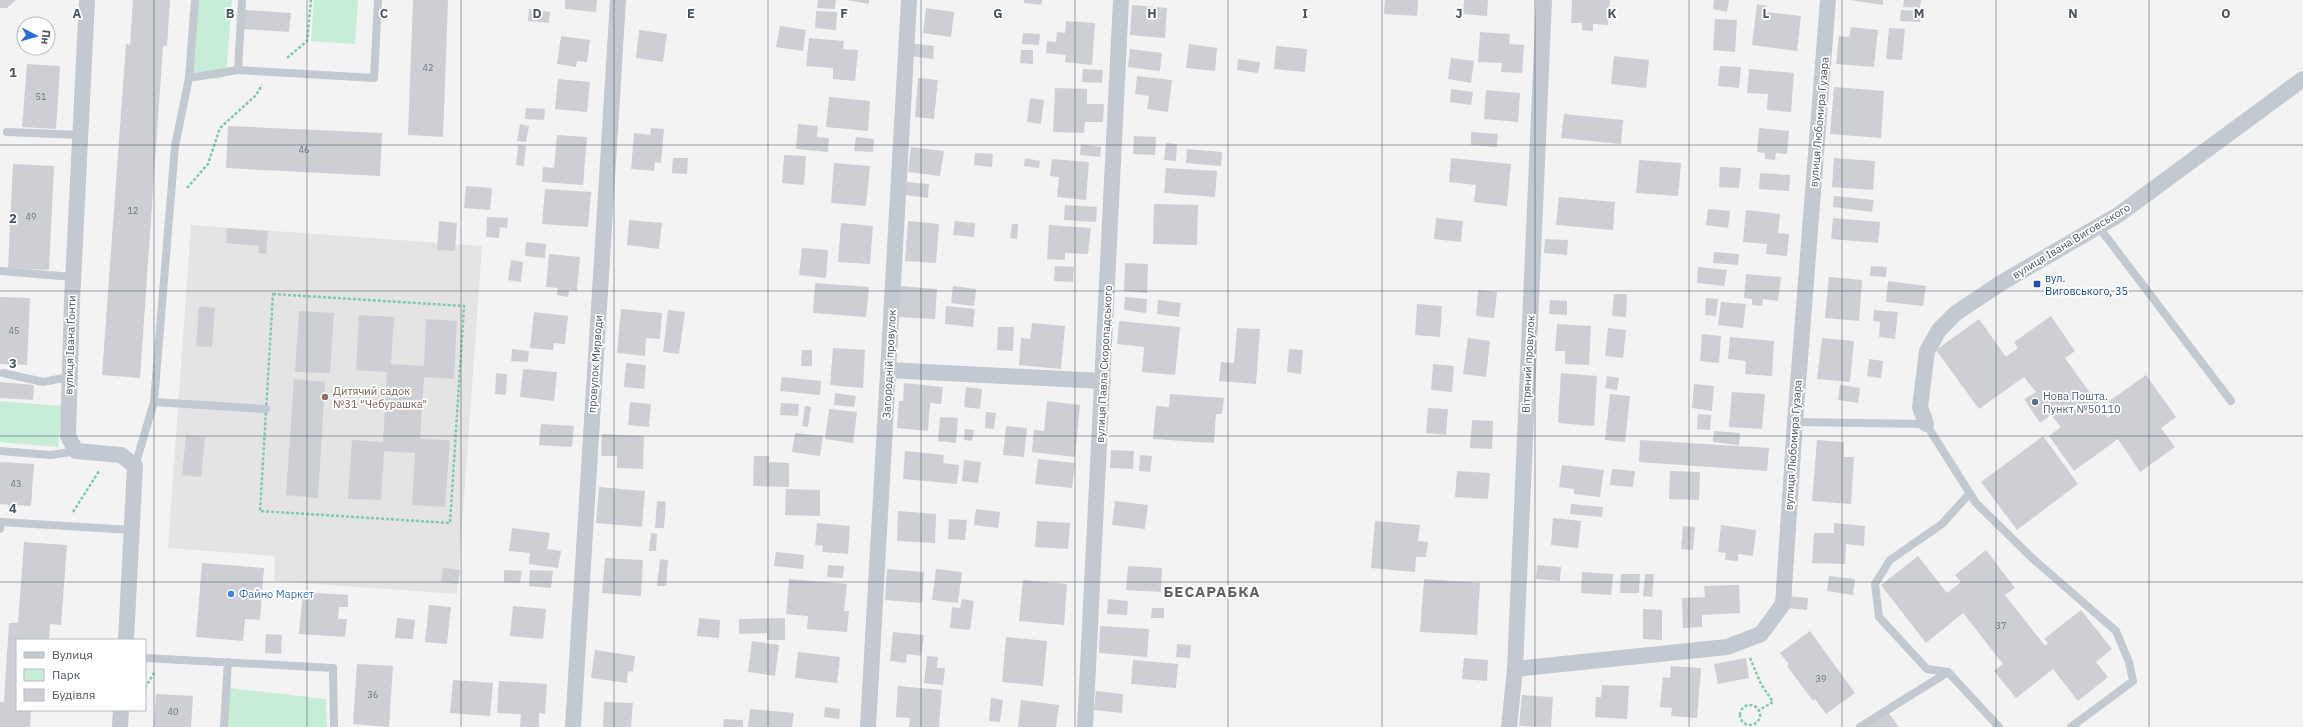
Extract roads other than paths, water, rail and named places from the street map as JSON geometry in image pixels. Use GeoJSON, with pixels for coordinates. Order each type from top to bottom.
{"type":"FeatureCollection","features":[{"type":"Feature","properties":{"kind":"street","name":"вулиця Івана Ґонти"},"geometry":{"type":"LineString","coordinates":[[76,451],[68,436],[69,377],[87,0]]}},
{"type":"Feature","properties":{"kind":"street","name":"провулок Мирводи"},"geometry":{"type":"LineString","coordinates":[[573,727],[618,0]]}},
{"type":"Feature","properties":{"kind":"street","name":"Загородній провулок"},"geometry":{"type":"LineString","coordinates":[[868,727],[909,0]]}},
{"type":"Feature","properties":{"kind":"street","name":"вулиця Павла Скоропадського"},"geometry":{"type":"LineString","coordinates":[[1085,727],[1121,0]]}},
{"type":"Feature","properties":{"kind":"street","name":"Вітряний провулок"},"geometry":{"type":"LineString","coordinates":[[1509,727],[1515,669],[1544,0]]}},
{"type":"Feature","properties":{"kind":"street","name":"вулиця Любомира Гузара"},"geometry":{"type":"LineString","coordinates":[[1515,669],[1727,647],[1762,634],[1783,604],[1794,422],[1828,0]]}},
{"type":"Feature","properties":{"kind":"street","name":"вулиця Івана Виговського"},"geometry":{"type":"LineString","coordinates":[[1926,424],[1920,407],[1928,351],[1939,330],[1956,313],[2001,283],[2118,215],[2303,80]]}},
{"type":"Feature","properties":{"kind":"street"},"geometry":{"type":"LineString","coordinates":[[888,370],[1103,382]]}},
{"type":"Feature","properties":{"kind":"street"},"geometry":{"type":"LineString","coordinates":[[76,451],[122,455],[135,466],[126,639]]}},
{"type":"Feature","properties":{"kind":"street"},"geometry":{"type":"LineString","coordinates":[[120,727],[121,711]]}},
{"type":"Feature","properties":{"kind":"lane"},"geometry":{"type":"LineString","coordinates":[[135,466],[154,402],[175,146],[189,78],[195,0]]}},
{"type":"Feature","properties":{"kind":"lane"},"geometry":{"type":"LineString","coordinates":[[238,70],[242,0]]}},
{"type":"Feature","properties":{"kind":"lane"},"geometry":{"type":"LineString","coordinates":[[189,78],[238,70],[374,78],[378,0]]}},
{"type":"Feature","properties":{"kind":"lane"},"geometry":{"type":"LineString","coordinates":[[7,132],[80,135]]}},
{"type":"Feature","properties":{"kind":"lane"},"geometry":{"type":"LineString","coordinates":[[2098,226],[2231,401]]}},
{"type":"Feature","properties":{"kind":"lane"},"geometry":{"type":"LineString","coordinates":[[0,271],[73,277]]}},
{"type":"Feature","properties":{"kind":"lane"},"geometry":{"type":"LineString","coordinates":[[4,373],[43,382],[69,377]]}},
{"type":"Feature","properties":{"kind":"lane"},"geometry":{"type":"LineString","coordinates":[[154,402],[266,409]]}},
{"type":"Feature","properties":{"kind":"lane"},"geometry":{"type":"LineString","coordinates":[[1794,422],[1926,424],[1976,503],[2032,558],[2116,631],[2129,662],[2133,681],[2071,727]]}},
{"type":"Feature","properties":{"kind":"lane"},"geometry":{"type":"LineString","coordinates":[[0,451],[51,455],[76,451]]}},
{"type":"Feature","properties":{"kind":"lane"},"geometry":{"type":"LineString","coordinates":[[1970,493],[1942,524],[1890,560],[1875,584],[1879,616],[1927,669],[1948,672],[1998,727]]}},
{"type":"Feature","properties":{"kind":"lane"},"geometry":{"type":"LineString","coordinates":[[0,524],[132,530]]}},
{"type":"Feature","properties":{"kind":"lane"},"geometry":{"type":"LineString","coordinates":[[146,658],[333,668],[334,727]]}},
{"type":"Feature","properties":{"kind":"lane"},"geometry":{"type":"LineString","coordinates":[[224,727],[228,662]]}},
{"type":"Feature","properties":{"kind":"lane"},"geometry":{"type":"LineString","coordinates":[[1860,727],[1948,672]]}},
{"type":"Feature","properties":{"kind":"place","name":"вул. Виговського, 35"},"geometry":{"type":"Point","coordinates":[2037,284]}},
{"type":"Feature","properties":{"kind":"place","name":"Дитячий садок №31 \"Чебурашка\""},"geometry":{"type":"Point","coordinates":[325,397]}},
{"type":"Feature","properties":{"kind":"place","name":"Нова Пошта. Пункт №50110"},"geometry":{"type":"Point","coordinates":[2035,402]}},
{"type":"Feature","properties":{"kind":"place","name":"Файно Маркет"},"geometry":{"type":"Point","coordinates":[231,594]}},
{"type":"Feature","properties":{"kind":"district","name":"БЕСАРАБКА"},"geometry":{"type":"Point","coordinates":[1212,592]}}]}
